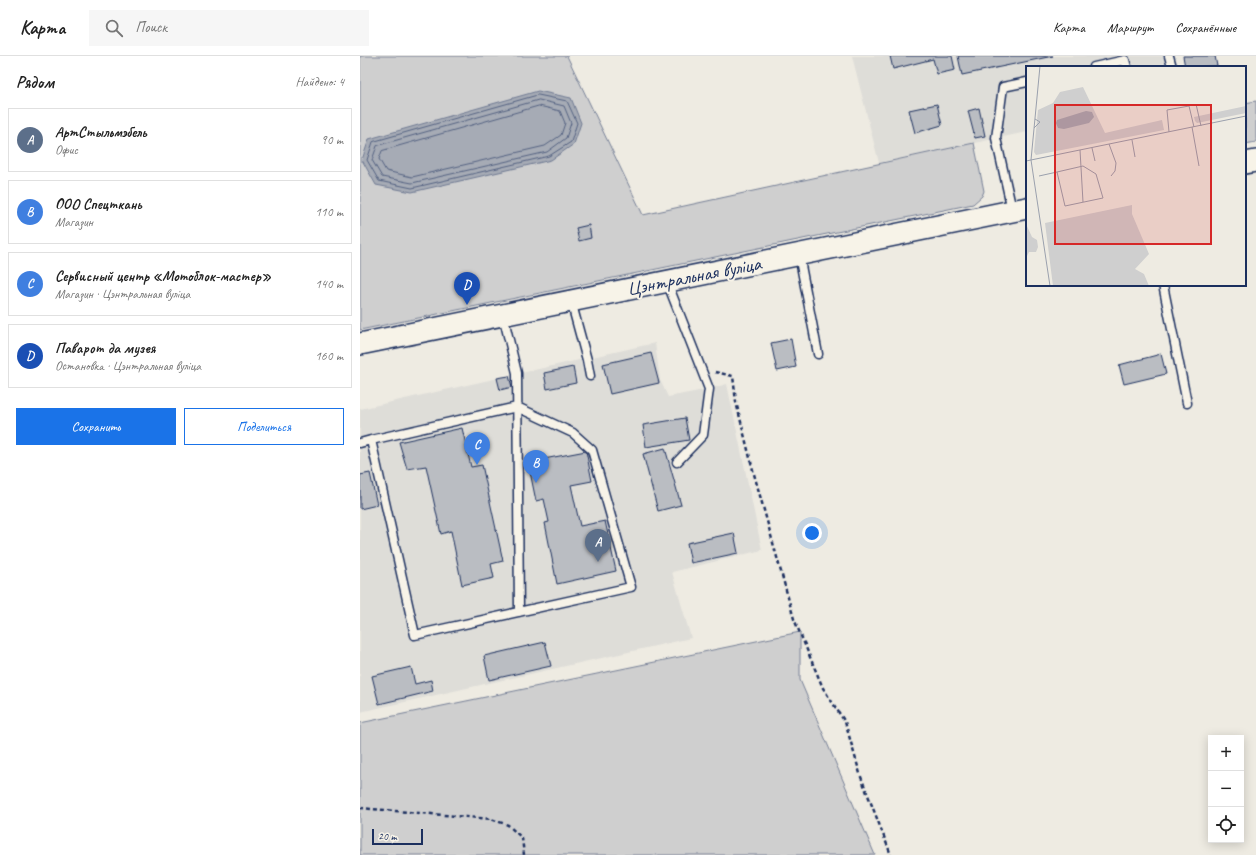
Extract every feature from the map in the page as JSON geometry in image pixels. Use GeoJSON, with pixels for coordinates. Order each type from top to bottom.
{"type":"FeatureCollection","features":[{"type":"Feature","properties":{"kind":"main road"},"geometry":{"type":"LineString","coordinates":[[1246,163],[1256,161]]}},
{"type":"Feature","properties":{"kind":"main road","name":"Цэнтральная вуліца"},"geometry":{"type":"LineString","coordinates":[[360,344],[1020,209]]}},
{"type":"Feature","properties":{"kind":"lane"},"geometry":{"type":"LineString","coordinates":[[1169,56],[1172,66]]}},
{"type":"Feature","properties":{"kind":"lane"},"geometry":{"type":"LineString","coordinates":[[1098,66],[1125,60],[1127,66]]}},
{"type":"Feature","properties":{"kind":"lane"},"geometry":{"type":"LineString","coordinates":[[1020,209],[996,138],[1003,87],[1026,82]]}},
{"type":"Feature","properties":{"kind":"lane"},"geometry":{"type":"LineString","coordinates":[[799,254],[818,354]]}},
{"type":"Feature","properties":{"kind":"lane"},"geometry":{"type":"LineString","coordinates":[[666,281],[710,389],[703,434],[677,462]]}},
{"type":"Feature","properties":{"kind":"lane"},"geometry":{"type":"LineString","coordinates":[[1163,286],[1187,403]]}},
{"type":"Feature","properties":{"kind":"lane"},"geometry":{"type":"LineString","coordinates":[[571,301],[590,376]]}},
{"type":"Feature","properties":{"kind":"lane"},"geometry":{"type":"LineString","coordinates":[[503,314],[517,373],[519,612]]}},
{"type":"Feature","properties":{"kind":"lane"},"geometry":{"type":"LineString","coordinates":[[360,443],[371,440],[517,407],[573,433],[592,450],[631,587],[415,635],[371,440]]}},
{"type":"Feature","properties":{"kind":"path"},"geometry":{"type":"LineString","coordinates":[[701,368],[733,376],[736,402],[754,474],[794,619],[823,688],[844,722],[861,777],[890,855]]}},
{"type":"Feature","properties":{"kind":"path"},"geometry":{"type":"LineString","coordinates":[[360,808],[491,819],[508,825],[522,838],[524,855]]}},
{"type":"Feature","properties":{"kind":"shaded area"},"geometry":{"type":"Polygon","coordinates":[[[360,56],[567,56],[643,215],[974,143],[984,191],[982,196],[973,204],[360,330],[360,56]]]}},
{"type":"Feature","properties":{"kind":"shaded area"},"geometry":{"type":"Polygon","coordinates":[[[852,56],[1163,56],[1166,66],[1026,66],[1026,132],[879,163],[852,56]]]}},
{"type":"Feature","properties":{"kind":"shaded area"},"geometry":{"type":"Polygon","coordinates":[[[1256,101],[1256,142],[1246,144],[1246,103],[1256,101]]]}},
{"type":"Feature","properties":{"kind":"shaded area"},"geometry":{"type":"Polygon","coordinates":[[[655,343],[660,380],[668,397],[727,384],[762,550],[672,572],[691,638],[360,712],[360,409],[655,343]]]}},
{"type":"Feature","properties":{"kind":"shaded area"},"geometry":{"type":"Polygon","coordinates":[[[800,632],[800,680],[875,855],[360,855],[360,723],[800,632]]]}},
{"type":"Feature","properties":{"kind":"water"},"geometry":{"type":"Polygon","coordinates":[[[538,91],[571,98],[581,123],[574,144],[551,160],[412,192],[376,185],[362,160],[369,139],[538,91]]]}},
{"type":"Feature","properties":{"kind":"building"},"geometry":{"type":"Polygon","coordinates":[[[890,56],[952,56],[955,70],[937,74],[933,59],[893,69],[890,56]]]}},
{"type":"Feature","properties":{"kind":"building"},"geometry":{"type":"Polygon","coordinates":[[[958,56],[1053,56],[962,75],[958,56]]]}},
{"type":"Feature","properties":{"kind":"building"},"geometry":{"type":"Polygon","coordinates":[[[1183,56],[1215,56],[1217,66],[1185,66],[1183,56]]]}},
{"type":"Feature","properties":{"kind":"building"},"geometry":{"type":"Polygon","coordinates":[[[937,104],[942,125],[915,133],[909,110],[937,104]]]}},
{"type":"Feature","properties":{"kind":"building"},"geometry":{"type":"Polygon","coordinates":[[[979,108],[985,136],[975,138],[968,111],[979,108]]]}},
{"type":"Feature","properties":{"kind":"building"},"geometry":{"type":"Polygon","coordinates":[[[589,225],[591,238],[579,241],[576,228],[589,225]]]}},
{"type":"Feature","properties":{"kind":"building"},"geometry":{"type":"Polygon","coordinates":[[[791,339],[796,367],[777,371],[771,343],[791,339]]]}},
{"type":"Feature","properties":{"kind":"building"},"geometry":{"type":"Polygon","coordinates":[[[651,353],[659,383],[610,394],[603,364],[651,353]]]}},
{"type":"Feature","properties":{"kind":"building"},"geometry":{"type":"Polygon","coordinates":[[[1161,354],[1166,374],[1124,384],[1119,365],[1161,354]]]}},
{"type":"Feature","properties":{"kind":"building"},"geometry":{"type":"Polygon","coordinates":[[[573,367],[576,383],[547,389],[544,373],[573,367]]]}},
{"type":"Feature","properties":{"kind":"building"},"geometry":{"type":"Polygon","coordinates":[[[509,376],[512,387],[500,390],[497,378],[509,376]]]}},
{"type":"Feature","properties":{"kind":"building"},"geometry":{"type":"Polygon","coordinates":[[[685,418],[689,440],[646,447],[643,425],[685,418]]]}},
{"type":"Feature","properties":{"kind":"building"},"geometry":{"type":"Polygon","coordinates":[[[462,428],[471,467],[482,465],[503,561],[491,564],[494,578],[462,585],[451,531],[441,534],[426,466],[407,469],[399,442],[462,428]]]}},
{"type":"Feature","properties":{"kind":"building"},"geometry":{"type":"Polygon","coordinates":[[[665,448],[681,505],[658,511],[643,454],[665,448]]]}},
{"type":"Feature","properties":{"kind":"building"},"geometry":{"type":"Polygon","coordinates":[[[586,451],[592,481],[571,485],[580,526],[605,521],[616,571],[557,584],[545,523],[549,522],[544,499],[536,501],[528,462],[586,451]]]}},
{"type":"Feature","properties":{"kind":"building"},"geometry":{"type":"Polygon","coordinates":[[[370,473],[377,505],[360,509],[360,475],[370,473]]]}},
{"type":"Feature","properties":{"kind":"building"},"geometry":{"type":"Polygon","coordinates":[[[734,533],[738,553],[691,563],[687,543],[734,533]]]}},
{"type":"Feature","properties":{"kind":"building"},"geometry":{"type":"Polygon","coordinates":[[[545,642],[551,666],[489,680],[484,656],[545,642]]]}},
{"type":"Feature","properties":{"kind":"building"},"geometry":{"type":"Polygon","coordinates":[[[411,667],[415,684],[431,680],[433,691],[379,704],[372,676],[411,667]]]}},
{"type":"Feature","properties":{"kind":"place","name":"Паварот да музея"},"geometry":{"type":"Point","coordinates":[467,305]}},
{"type":"Feature","properties":{"kind":"place","name":"Сервисный центр «Мотоблок-мастер»"},"geometry":{"type":"Point","coordinates":[477,465]}},
{"type":"Feature","properties":{"kind":"place","name":"ООО Спецткань"},"geometry":{"type":"Point","coordinates":[536,483]}},
{"type":"Feature","properties":{"kind":"place","name":"АртСтыльмэбель"},"geometry":{"type":"Point","coordinates":[598,562]}}]}
